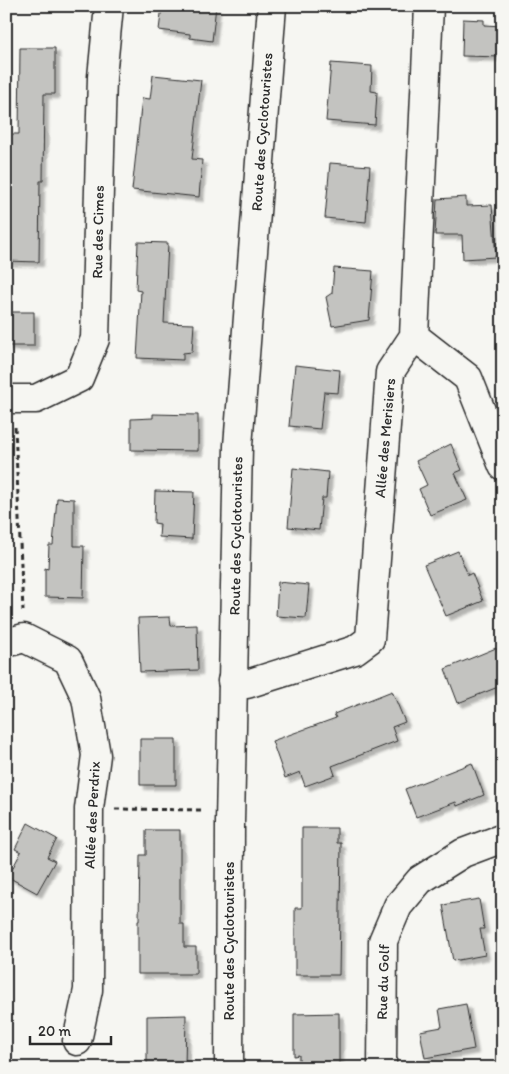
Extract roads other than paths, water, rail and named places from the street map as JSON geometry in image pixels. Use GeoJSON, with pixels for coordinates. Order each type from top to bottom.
{"type":"FeatureCollection","features":[{"type":"Feature","properties":{"kind":"street","name":"Rue des Cimes"},"geometry":{"type":"LineString","coordinates":[[10,399],[36,398],[79,378],[95,339],[102,76],[109,6]]}},
{"type":"Feature","properties":{"kind":"street","name":"Route des Cyclotouristes"},"geometry":{"type":"LineString","coordinates":[[229,1068],[232,681],[238,446],[272,6]]}},
{"type":"Feature","properties":{"kind":"street"},"geometry":{"type":"LineString","coordinates":[[429,6],[414,336],[468,378],[503,466]]}},
{"type":"Feature","properties":{"kind":"street","name":"Allée des Merisiers"},"geometry":{"type":"LineString","coordinates":[[232,681],[248,684],[355,650],[370,640],[390,372],[414,336]]}},
{"type":"Feature","properties":{"kind":"street","name":"Allée des Perdrix"},"geometry":{"type":"LineString","coordinates":[[15,641],[68,660],[86,698],[96,755],[89,809],[88,990],[77,1041]]}},
{"type":"Feature","properties":{"kind":"street","name":"Rue du Golf"},"geometry":{"type":"LineString","coordinates":[[382,1068],[383,941],[398,906],[420,880],[463,853],[503,838]]}}]}
